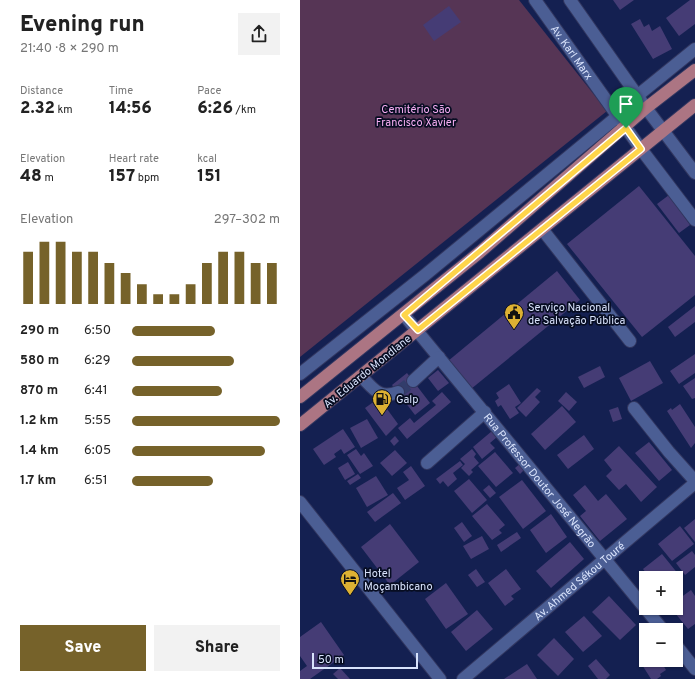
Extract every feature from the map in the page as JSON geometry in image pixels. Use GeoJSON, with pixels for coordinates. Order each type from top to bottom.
{"type":"FeatureCollection","features":[{"type":"Feature","properties":{"kind":"main road","name":"Av. Eduardo Mondlane"},"geometry":{"type":"LineString","coordinates":[[300,398],[404,315],[626,128],[646,108],[695,70]]}},
{"type":"Feature","properties":{"kind":"main road","name":"Av. Eduardo Mondlane"},"geometry":{"type":"LineString","coordinates":[[300,425],[695,105]]}},
{"type":"Feature","properties":{"kind":"street","name":"Av. Karl Marx"},"geometry":{"type":"LineString","coordinates":[[535,0],[641,149],[695,220]]}},
{"type":"Feature","properties":{"kind":"street"},"geometry":{"type":"LineString","coordinates":[[570,0],[663,132],[695,173]]}},
{"type":"Feature","properties":{"kind":"street"},"geometry":{"type":"LineString","coordinates":[[300,374],[431,270],[618,116],[638,96],[695,49]]}},
{"type":"Feature","properties":{"kind":"street"},"geometry":{"type":"LineString","coordinates":[[542,230],[630,341]]}},
{"type":"Feature","properties":{"kind":"street","name":"Rua Professor Doutor José Negrão"},"geometry":{"type":"LineString","coordinates":[[404,315],[418,330],[658,623]]}},
{"type":"Feature","properties":{"kind":"street"},"geometry":{"type":"LineString","coordinates":[[413,381],[439,357]]}},
{"type":"Feature","properties":{"kind":"street"},"geometry":{"type":"LineString","coordinates":[[361,376],[379,394],[389,396],[398,392]]}},
{"type":"Feature","properties":{"kind":"street"},"geometry":{"type":"LineString","coordinates":[[634,408],[695,482]]}},
{"type":"Feature","properties":{"kind":"street"},"geometry":{"type":"LineString","coordinates":[[427,463],[485,412]]}},
{"type":"Feature","properties":{"kind":"street","name":"Av. Ahmed Sékou Touré"},"geometry":{"type":"LineString","coordinates":[[462,679],[606,559],[695,482]]}},
{"type":"Feature","properties":{"kind":"street"},"geometry":{"type":"LineString","coordinates":[[300,502],[440,679]]}},
{"type":"Feature","properties":{"kind":"street"},"geometry":{"type":"LineString","coordinates":[[683,654],[695,669]]}},
{"type":"Feature","properties":{"kind":"green space","name":"Cemitério São Francisco Xavier"},"geometry":{"type":"Polygon","coordinates":[[[300,0],[519,0],[607,111],[300,357],[300,0]]]}},
{"type":"Feature","properties":{"kind":"building"},"geometry":{"type":"Polygon","coordinates":[[[613,0],[634,0],[620,10],[613,0]]]}},
{"type":"Feature","properties":{"kind":"building"},"geometry":{"type":"Polygon","coordinates":[[[690,0],[695,0],[695,24],[679,36],[666,18],[690,0]]]}},
{"type":"Feature","properties":{"kind":"building"},"geometry":{"type":"Polygon","coordinates":[[[449,6],[461,22],[434,41],[423,25],[449,6]]]}},
{"type":"Feature","properties":{"kind":"building"},"geometry":{"type":"Polygon","coordinates":[[[640,19],[644,27],[649,24],[652,31],[660,26],[672,49],[653,59],[631,24],[640,19]]]}},
{"type":"Feature","properties":{"kind":"building"},"geometry":{"type":"Polygon","coordinates":[[[639,186],[695,256],[695,295],[642,337],[567,244],[639,186]]]}},
{"type":"Feature","properties":{"kind":"building"},"geometry":{"type":"Polygon","coordinates":[[[669,195],[690,225],[679,233],[657,204],[669,195]]]}},
{"type":"Feature","properties":{"kind":"building","name":"Serviço Nacional de Salvação Pública"},"geometry":{"type":"Polygon","coordinates":[[[557,271],[580,300],[471,389],[448,361],[557,271]]]}},
{"type":"Feature","properties":{"kind":"building"},"geometry":{"type":"Polygon","coordinates":[[[695,306],[695,322],[675,337],[668,327],[695,306]]]}},
{"type":"Feature","properties":{"kind":"building"},"geometry":{"type":"Polygon","coordinates":[[[695,354],[695,373],[679,384],[670,371],[695,354]]]}},
{"type":"Feature","properties":{"kind":"building"},"geometry":{"type":"Polygon","coordinates":[[[650,361],[663,383],[631,401],[619,378],[650,361]]]}},
{"type":"Feature","properties":{"kind":"building"},"geometry":{"type":"Polygon","coordinates":[[[600,366],[605,377],[584,388],[578,377],[600,366]]]}},
{"type":"Feature","properties":{"kind":"building"},"geometry":{"type":"Polygon","coordinates":[[[438,370],[449,383],[438,391],[428,378],[438,370]]]}},
{"type":"Feature","properties":{"kind":"building"},"geometry":{"type":"Polygon","coordinates":[[[407,373],[430,403],[415,415],[392,385],[407,373]]]}},
{"type":"Feature","properties":{"kind":"building"},"geometry":{"type":"Polygon","coordinates":[[[695,378],[695,398],[692,399],[683,386],[695,378]]]}},
{"type":"Feature","properties":{"kind":"building"},"geometry":{"type":"Polygon","coordinates":[[[509,384],[521,403],[515,407],[519,413],[510,419],[501,405],[498,407],[495,401],[499,398],[496,393],[509,384]]]}},
{"type":"Feature","properties":{"kind":"building"},"geometry":{"type":"Polygon","coordinates":[[[537,388],[541,391],[535,397],[540,402],[526,417],[517,408],[537,388]]]}},
{"type":"Feature","properties":{"kind":"building"},"geometry":{"type":"Polygon","coordinates":[[[442,392],[451,402],[407,439],[398,428],[410,418],[414,423],[436,405],[432,401],[442,392]]]}},
{"type":"Feature","properties":{"kind":"building"},"geometry":{"type":"Polygon","coordinates":[[[566,392],[577,402],[569,411],[558,401],[566,392]]]}},
{"type":"Feature","properties":{"kind":"building","name":"Galp"},"geometry":{"type":"Polygon","coordinates":[[[379,398],[398,424],[386,436],[365,408],[379,398]]]}},
{"type":"Feature","properties":{"kind":"building"},"geometry":{"type":"Polygon","coordinates":[[[680,404],[695,427],[695,443],[691,448],[667,411],[671,408],[672,410],[680,404]]]}},
{"type":"Feature","properties":{"kind":"building"},"geometry":{"type":"Polygon","coordinates":[[[562,406],[576,422],[545,450],[531,434],[562,406]]]}},
{"type":"Feature","properties":{"kind":"building"},"geometry":{"type":"Polygon","coordinates":[[[618,407],[622,419],[613,422],[609,410],[618,407]]]}},
{"type":"Feature","properties":{"kind":"building"},"geometry":{"type":"Polygon","coordinates":[[[367,419],[378,438],[361,448],[350,428],[367,419]]]}},
{"type":"Feature","properties":{"kind":"building"},"geometry":{"type":"Polygon","coordinates":[[[343,429],[355,447],[344,454],[341,449],[334,454],[336,457],[324,465],[313,449],[343,429]]]}},
{"type":"Feature","properties":{"kind":"building"},"geometry":{"type":"Polygon","coordinates":[[[492,431],[497,437],[490,443],[495,448],[482,459],[473,447],[492,431]]]}},
{"type":"Feature","properties":{"kind":"building"},"geometry":{"type":"Polygon","coordinates":[[[584,435],[594,449],[568,469],[557,455],[584,435]]]}},
{"type":"Feature","properties":{"kind":"building"},"geometry":{"type":"Polygon","coordinates":[[[395,436],[399,441],[394,446],[390,441],[395,436]]]}},
{"type":"Feature","properties":{"kind":"building"},"geometry":{"type":"Polygon","coordinates":[[[649,442],[672,470],[659,481],[635,453],[649,442]]]}},
{"type":"Feature","properties":{"kind":"building"},"geometry":{"type":"Polygon","coordinates":[[[619,446],[657,487],[641,502],[626,484],[619,490],[606,476],[612,470],[604,460],[619,446]]]}},
{"type":"Feature","properties":{"kind":"building"},"geometry":{"type":"Polygon","coordinates":[[[356,449],[361,456],[364,453],[373,466],[360,474],[347,455],[356,449]]]}},
{"type":"Feature","properties":{"kind":"building"},"geometry":{"type":"Polygon","coordinates":[[[472,449],[476,454],[474,457],[479,463],[471,470],[473,472],[469,476],[461,468],[465,464],[460,459],[472,449]]]}},
{"type":"Feature","properties":{"kind":"building"},"geometry":{"type":"Polygon","coordinates":[[[395,450],[407,463],[392,476],[380,463],[395,450]]]}},
{"type":"Feature","properties":{"kind":"building"},"geometry":{"type":"Polygon","coordinates":[[[495,452],[513,473],[496,487],[478,466],[495,452]]]}},
{"type":"Feature","properties":{"kind":"building"},"geometry":{"type":"Polygon","coordinates":[[[460,461],[463,465],[453,473],[457,479],[448,487],[443,481],[440,484],[436,479],[460,461]]]}},
{"type":"Feature","properties":{"kind":"building"},"geometry":{"type":"Polygon","coordinates":[[[348,462],[355,474],[345,480],[338,468],[348,462]]]}},
{"type":"Feature","properties":{"kind":"building"},"geometry":{"type":"Polygon","coordinates":[[[521,463],[525,469],[520,474],[515,468],[521,463]]]}},
{"type":"Feature","properties":{"kind":"building"},"geometry":{"type":"Polygon","coordinates":[[[411,466],[425,486],[405,500],[397,488],[409,480],[403,472],[411,466]]]}},
{"type":"Feature","properties":{"kind":"building"},"geometry":{"type":"Polygon","coordinates":[[[358,474],[361,478],[350,485],[347,481],[358,474]]]}},
{"type":"Feature","properties":{"kind":"building"},"geometry":{"type":"Polygon","coordinates":[[[376,476],[388,495],[367,507],[356,488],[376,476]]]}},
{"type":"Feature","properties":{"kind":"building"},"geometry":{"type":"Polygon","coordinates":[[[469,479],[487,500],[472,513],[454,491],[469,479]]]}},
{"type":"Feature","properties":{"kind":"building"},"geometry":{"type":"Polygon","coordinates":[[[522,480],[546,511],[523,529],[499,497],[522,480]]]}},
{"type":"Feature","properties":{"kind":"building"},"geometry":{"type":"Polygon","coordinates":[[[489,485],[496,493],[490,498],[483,490],[489,485]]]}},
{"type":"Feature","properties":{"kind":"building"},"geometry":{"type":"Polygon","coordinates":[[[585,485],[598,501],[606,494],[627,519],[600,541],[580,516],[586,511],[573,495],[585,485]]]}},
{"type":"Feature","properties":{"kind":"building"},"geometry":{"type":"Polygon","coordinates":[[[393,493],[401,503],[375,522],[367,512],[393,493]]]}},
{"type":"Feature","properties":{"kind":"building"},"geometry":{"type":"Polygon","coordinates":[[[487,504],[505,525],[499,530],[502,533],[492,540],[472,516],[487,504]]]}},
{"type":"Feature","properties":{"kind":"building"},"geometry":{"type":"Polygon","coordinates":[[[551,514],[567,537],[546,553],[530,530],[551,514]]]}},
{"type":"Feature","properties":{"kind":"building"},"geometry":{"type":"Polygon","coordinates":[[[695,519],[695,542],[684,528],[695,519]]]}},
{"type":"Feature","properties":{"kind":"building"},"geometry":{"type":"Polygon","coordinates":[[[462,522],[472,536],[464,542],[454,528],[462,522]]]}},
{"type":"Feature","properties":{"kind":"building"},"geometry":{"type":"Polygon","coordinates":[[[390,524],[419,562],[390,585],[361,547],[390,524]]]}},
{"type":"Feature","properties":{"kind":"building"},"geometry":{"type":"Polygon","coordinates":[[[680,526],[694,544],[672,561],[658,544],[680,526]]]}},
{"type":"Feature","properties":{"kind":"building"},"geometry":{"type":"Polygon","coordinates":[[[517,532],[521,538],[501,552],[497,545],[517,532]]]}},
{"type":"Feature","properties":{"kind":"building"},"geometry":{"type":"Polygon","coordinates":[[[482,536],[489,549],[471,559],[463,546],[482,536]]]}},
{"type":"Feature","properties":{"kind":"building"},"geometry":{"type":"Polygon","coordinates":[[[570,542],[584,559],[551,588],[536,571],[570,542]]]}},
{"type":"Feature","properties":{"kind":"building"},"geometry":{"type":"Polygon","coordinates":[[[692,551],[695,555],[695,567],[685,575],[676,563],[692,551]]]}},
{"type":"Feature","properties":{"kind":"building"},"geometry":{"type":"Polygon","coordinates":[[[662,554],[676,571],[645,571],[643,569],[662,554]]]}},
{"type":"Feature","properties":{"kind":"building"},"geometry":{"type":"Polygon","coordinates":[[[476,569],[485,582],[477,587],[468,575],[476,569]]]}},
{"type":"Feature","properties":{"kind":"building"},"geometry":{"type":"Polygon","coordinates":[[[506,569],[521,589],[511,596],[514,599],[505,606],[488,583],[506,569]]]}},
{"type":"Feature","properties":{"kind":"building"},"geometry":{"type":"Polygon","coordinates":[[[446,583],[468,614],[446,629],[425,599],[446,583]]]}},
{"type":"Feature","properties":{"kind":"building"},"geometry":{"type":"Polygon","coordinates":[[[691,590],[695,596],[695,624],[688,629],[677,615],[683,615],[683,596],[691,590]]]}},
{"type":"Feature","properties":{"kind":"building"},"geometry":{"type":"Polygon","coordinates":[[[609,596],[636,625],[620,640],[592,612],[609,596]]]}},
{"type":"Feature","properties":{"kind":"building"},"geometry":{"type":"Polygon","coordinates":[[[477,610],[493,629],[466,651],[451,632],[477,610]]]}},
{"type":"Feature","properties":{"kind":"building"},"geometry":{"type":"Polygon","coordinates":[[[584,616],[602,636],[583,652],[565,632],[584,616]]]}},
{"type":"Feature","properties":{"kind":"building"},"geometry":{"type":"Polygon","coordinates":[[[321,622],[344,655],[310,679],[300,679],[300,671],[307,666],[300,656],[300,637],[321,622]]]}},
{"type":"Feature","properties":{"kind":"building"},"geometry":{"type":"Polygon","coordinates":[[[554,638],[574,659],[558,676],[537,655],[554,638]]]}},
{"type":"Feature","properties":{"kind":"building"},"geometry":{"type":"Polygon","coordinates":[[[596,659],[610,675],[606,679],[598,679],[588,666],[596,659]]]}},
{"type":"Feature","properties":{"kind":"building"},"geometry":{"type":"Polygon","coordinates":[[[527,664],[537,679],[504,679],[527,664]]]}},
{"type":"Feature","properties":{"kind":"building"},"geometry":{"type":"Polygon","coordinates":[[[643,667],[664,667],[666,670],[660,674],[661,676],[657,679],[651,679],[643,667]]]}},
{"type":"Feature","properties":{"kind":"building"},"geometry":{"type":"Polygon","coordinates":[[[340,668],[350,679],[338,679],[333,674],[340,668]]]}},
{"type":"Feature","properties":{"kind":"tunnel"},"geometry":{"type":"LineString","coordinates":[[398,392],[413,381]]}},
{"type":"Feature","properties":{"kind":"place","name":"Serviço Nacional de Salvação Pública"},"geometry":{"type":"Point","coordinates":[514,330]}},
{"type":"Feature","properties":{"kind":"place","name":"Galp"},"geometry":{"type":"Point","coordinates":[382,416]}},
{"type":"Feature","properties":{"kind":"place","name":"Hotel Moçambicano"},"geometry":{"type":"Point","coordinates":[350,596]}},
{"type":"Feature","properties":{"kind":"route"},"geometry":{"type":"LineString","coordinates":[[626,128],[641,149],[418,330],[404,315],[480,252],[626,128]]}}]}
